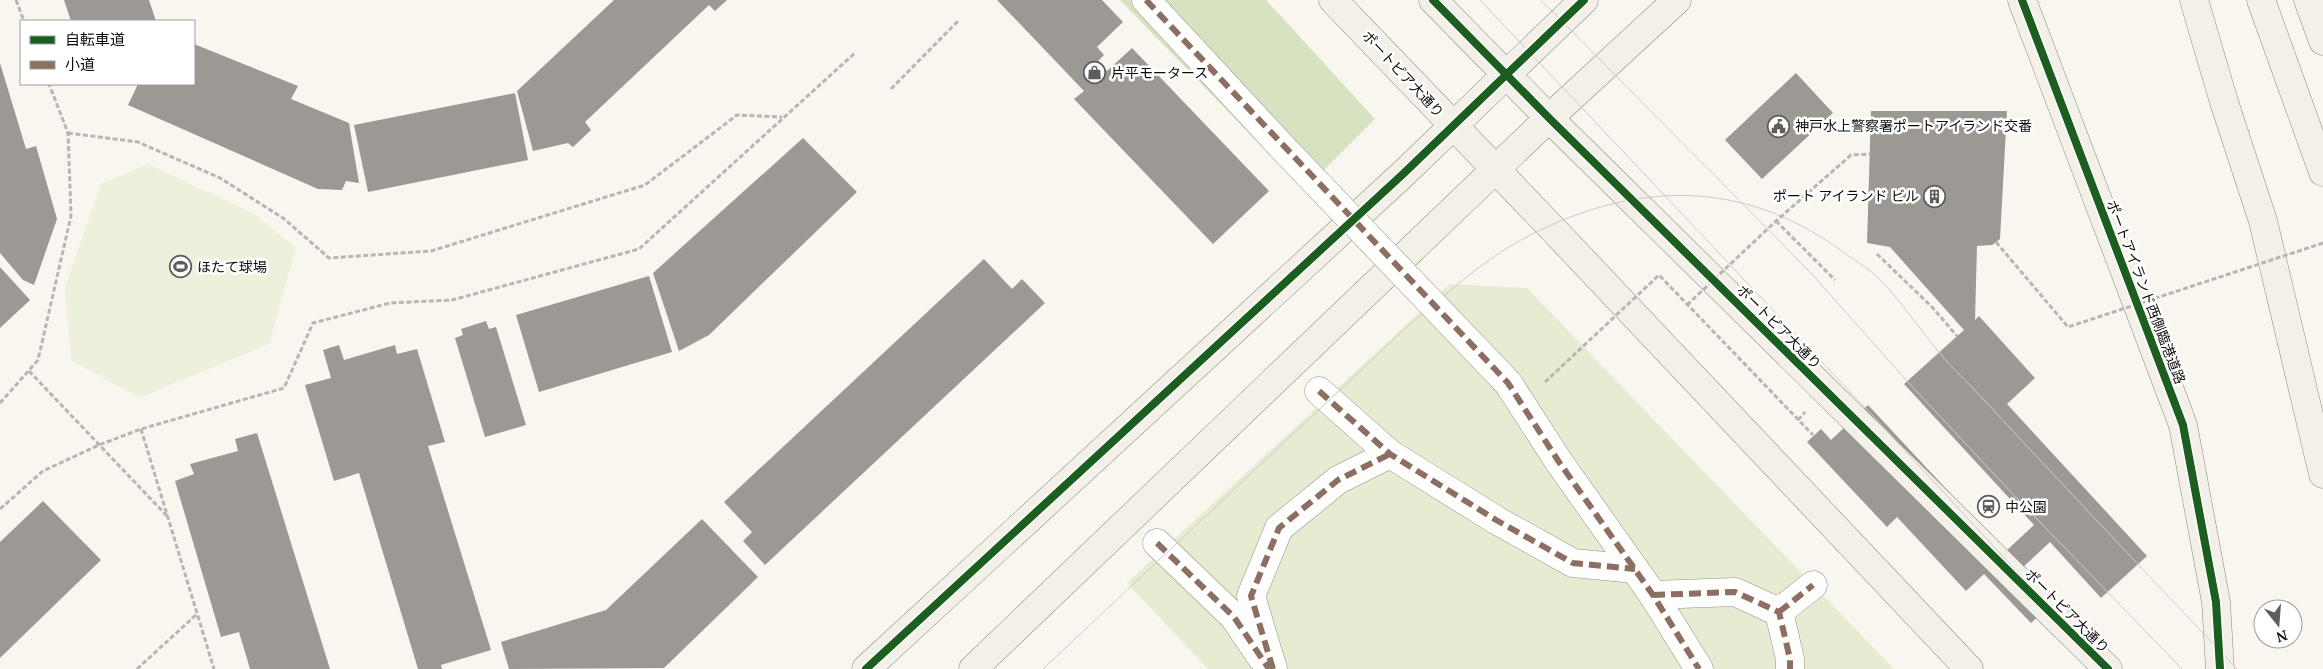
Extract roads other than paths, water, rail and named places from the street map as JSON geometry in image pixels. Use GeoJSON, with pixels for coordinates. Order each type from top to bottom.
{"type":"FeatureCollection","features":[{"type":"Feature","properties":{"kind":"street"},"geometry":{"type":"LineString","coordinates":[[1146,0],[1283,148],[1508,383],[1559,462],[1653,595],[1699,669]]}},
{"type":"Feature","properties":{"kind":"street","name":"ポートピア大通り"},"geometry":{"type":"LineString","coordinates":[[1333,0],[1453,127],[1496,169],[1969,669]]}},
{"type":"Feature","properties":{"kind":"street","name":"ポートピア大通り"},"geometry":{"type":"LineString","coordinates":[[1434,0],[1549,118],[2108,669]]}},
{"type":"Feature","properties":{"kind":"street"},"geometry":{"type":"LineString","coordinates":[[866,669],[1453,127],[1584,0]]}},
{"type":"Feature","properties":{"kind":"street"},"geometry":{"type":"LineString","coordinates":[[974,669],[1549,118],[1677,0]]}},
{"type":"Feature","properties":{"kind":"street","name":"ポートアイランド西側臨港道路"},"geometry":{"type":"LineString","coordinates":[[2022,0],[2183,425],[2216,602],[2220,669]]}},
{"type":"Feature","properties":{"kind":"street"},"geometry":{"type":"LineString","coordinates":[[2194,0],[2263,221],[2323,474]]}},
{"type":"Feature","properties":{"kind":"street"},"geometry":{"type":"LineString","coordinates":[[2262,0],[2323,172]]}},
{"type":"Feature","properties":{"kind":"street"},"geometry":{"type":"LineString","coordinates":[[2308,0],[2323,41]]}},
{"type":"Feature","properties":{"kind":"street"},"geometry":{"type":"LineString","coordinates":[[1319,391],[1390,454],[1496,520],[1573,563],[1635,569]]}},
{"type":"Feature","properties":{"kind":"street"},"geometry":{"type":"LineString","coordinates":[[1273,669],[1251,596],[1279,528],[1338,480],[1390,454]]}},
{"type":"Feature","properties":{"kind":"street"},"geometry":{"type":"LineString","coordinates":[[1157,543],[1234,617],[1269,669]]}},
{"type":"Feature","properties":{"kind":"street"},"geometry":{"type":"LineString","coordinates":[[1779,612],[1813,585]]}},
{"type":"Feature","properties":{"kind":"street"},"geometry":{"type":"LineString","coordinates":[[1653,595],[1735,592],[1779,612]]}},
{"type":"Feature","properties":{"kind":"street"},"geometry":{"type":"LineString","coordinates":[[1779,612],[1790,659],[1790,669]]}},
{"type":"Feature","properties":{"kind":"tram line"},"geometry":{"type":"LineString","coordinates":[[1480,0],[1873,416],[2107,669]]}},
{"type":"Feature","properties":{"kind":"tram line"},"geometry":{"type":"LineString","coordinates":[[1541,0],[1810,272],[1907,381],[2008,489],[2182,669]]}},
{"type":"Feature","properties":{"kind":"tram line"},"geometry":{"type":"LineString","coordinates":[[1043,669],[1409,325],[1490,259],[1519,241],[1560,221],[1602,207],[1643,198],[1684,196],[1724,199],[1764,210],[1804,227],[1874,274],[1899,301],[1950,365],[2237,669]]}},
{"type":"Feature","properties":{"kind":"place","name":"片平モータース"},"geometry":{"type":"Point","coordinates":[1095,73]}},
{"type":"Feature","properties":{"kind":"place","name":"神戸水上警察署ポートアイランド交番"},"geometry":{"type":"Point","coordinates":[1779,126]}},
{"type":"Feature","properties":{"kind":"place","name":"ポート アイランド ビル"},"geometry":{"type":"Point","coordinates":[1935,196]}},
{"type":"Feature","properties":{"kind":"place","name":"ほたて球場"},"geometry":{"type":"Point","coordinates":[181,267]}},
{"type":"Feature","properties":{"kind":"place","name":"中公園"},"geometry":{"type":"Point","coordinates":[1989,507]}}]}
